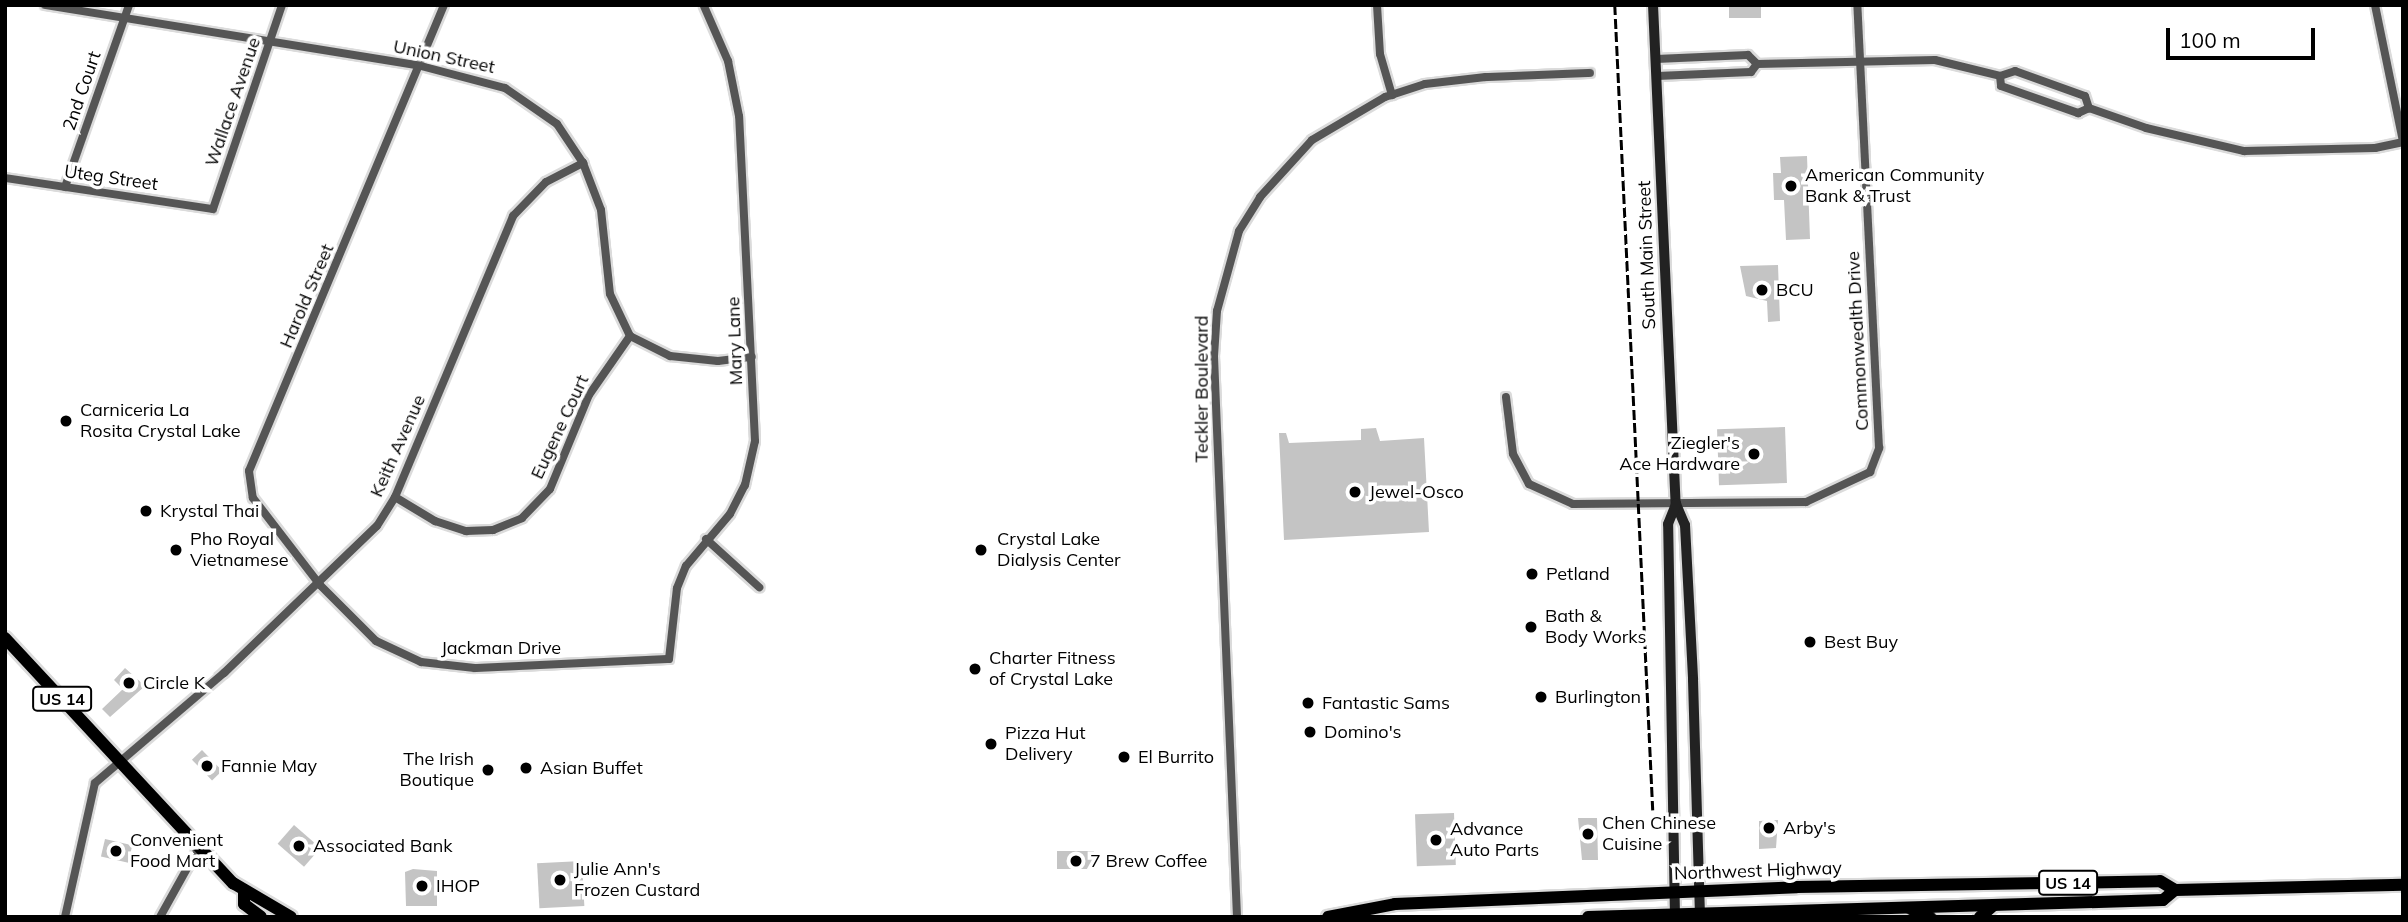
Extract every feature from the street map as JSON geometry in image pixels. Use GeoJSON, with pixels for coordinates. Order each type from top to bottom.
{"type":"FeatureCollection","features":[{"type":"Feature","properties":{"kind":"main road","name":"US 14"},"geometry":{"type":"LineString","coordinates":[[5,638],[244,892],[261,897],[291,917]]}},
{"type":"Feature","properties":{"kind":"main road","name":"Northwest Highway"},"geometry":{"type":"LineString","coordinates":[[1328,917],[1395,904],[1700,890],[2160,881],[2175,890],[2403,885]]}},
{"type":"Feature","properties":{"kind":"main road","name":"Northwest Highway"},"geometry":{"type":"LineString","coordinates":[[1588,917],[2163,900],[2175,890]]}},
{"type":"Feature","properties":{"kind":"main road","name":"US 14"},"geometry":{"type":"LineString","coordinates":[[244,892],[244,904],[261,917]]}},
{"type":"Feature","properties":{"kind":"main road"},"geometry":{"type":"LineString","coordinates":[[1980,917],[1994,905]]}},
{"type":"Feature","properties":{"kind":"main road"},"geometry":{"type":"LineString","coordinates":[[1900,906],[1930,917]]}},
{"type":"Feature","properties":{"kind":"street","name":"Union Street"},"geometry":{"type":"LineString","coordinates":[[45,5],[469,75],[530,102],[557,124],[583,163],[601,210],[610,294],[630,336]]}},
{"type":"Feature","properties":{"kind":"street","name":"2nd Court"},"geometry":{"type":"LineString","coordinates":[[65,187],[129,5]]}},
{"type":"Feature","properties":{"kind":"street","name":"Wallace Avenue"},"geometry":{"type":"LineString","coordinates":[[213,209],[282,5]]}},
{"type":"Feature","properties":{"kind":"street","name":"Harold Street"},"geometry":{"type":"LineString","coordinates":[[320,585],[253,498],[249,471],[421,66],[444,5]]}},
{"type":"Feature","properties":{"kind":"street"},"geometry":{"type":"LineString","coordinates":[[1377,5],[1380,54],[1392,95]]}},
{"type":"Feature","properties":{"kind":"street","name":"South Main Street"},"geometry":{"type":"LineString","coordinates":[[1653,5],[1676,504],[1685,525],[1700,915]]}},
{"type":"Feature","properties":{"kind":"street","name":"Commonwealth Drive"},"geometry":{"type":"LineString","coordinates":[[1506,397],[1513,454],[1528,484],[1573,504],[1806,502],[1870,472],[1879,448],[1857,5]]}},
{"type":"Feature","properties":{"kind":"street"},"geometry":{"type":"LineString","coordinates":[[2000,76],[2001,86],[2078,113],[2089,108],[2157,132],[2244,151],[2375,148],[2403,142],[2375,5]]}},
{"type":"Feature","properties":{"kind":"street","name":"Mary Lane"},"geometry":{"type":"LineString","coordinates":[[669,659],[677,589],[706,539],[730,514],[745,485],[755,441],[739,116],[728,61],[703,6]]}},
{"type":"Feature","properties":{"kind":"street"},"geometry":{"type":"LineString","coordinates":[[1656,59],[1748,55],[1757,64],[1860,58],[1935,60],[2000,76],[2010,70],[2085,96],[2089,108]]}},
{"type":"Feature","properties":{"kind":"street"},"geometry":{"type":"LineString","coordinates":[[1657,76],[1751,72],[1757,64]]}},
{"type":"Feature","properties":{"kind":"street","name":"Teckler Boulevard"},"geometry":{"type":"LineString","coordinates":[[1237,917],[1215,416],[1217,311],[1239,232],[1260,197],[1312,140],[1392,95],[1474,78],[1590,73]]}},
{"type":"Feature","properties":{"kind":"street","name":"Keith Avenue"},"geometry":{"type":"LineString","coordinates":[[65,917],[95,783],[362,545],[395,497],[513,216],[546,182],[583,163]]}},
{"type":"Feature","properties":{"kind":"street","name":"Uteg Street"},"geometry":{"type":"LineString","coordinates":[[5,178],[213,209]]}},
{"type":"Feature","properties":{"kind":"street"},"geometry":{"type":"LineString","coordinates":[[630,336],[670,356],[718,361],[751,357]]}},
{"type":"Feature","properties":{"kind":"street","name":"Eugene Court"},"geometry":{"type":"LineString","coordinates":[[395,497],[435,521],[466,531],[493,530],[522,518],[550,489],[589,395],[630,336]]}},
{"type":"Feature","properties":{"kind":"street","name":"South Main Street"},"geometry":{"type":"LineString","coordinates":[[1675,916],[1668,524],[1676,504]]}},
{"type":"Feature","properties":{"kind":"street"},"geometry":{"type":"LineString","coordinates":[[706,539],[759,587]]}},
{"type":"Feature","properties":{"kind":"street","name":"Jackman Drive"},"geometry":{"type":"LineString","coordinates":[[320,585],[376,641],[421,662],[475,668],[669,659]]}},
{"type":"Feature","properties":{"kind":"street"},"geometry":{"type":"LineString","coordinates":[[160,917],[199,846]]}},
{"type":"Feature","properties":{"kind":"building"},"geometry":{"type":"Polygon","coordinates":[[[1729,5],[1761,5],[1761,18],[1729,18],[1729,5]]]}},
{"type":"Feature","properties":{"kind":"building","name":"American Community Bank & Trust"},"geometry":{"type":"Polygon","coordinates":[[[1807,156],[1810,239],[1786,240],[1784,200],[1774,200],[1773,173],[1781,173],[1780,157],[1807,156]]]}},
{"type":"Feature","properties":{"kind":"building","name":"BCU"},"geometry":{"type":"Polygon","coordinates":[[[1778,265],[1780,321],[1768,322],[1767,301],[1746,296],[1740,266],[1778,265]]]}},
{"type":"Feature","properties":{"kind":"building","name":"Ziegler's Ace Hardware"},"geometry":{"type":"Polygon","coordinates":[[[1785,427],[1787,483],[1719,485],[1717,429],[1785,427]]]}},
{"type":"Feature","properties":{"kind":"building","name":"Jewel-Osco"},"geometry":{"type":"Polygon","coordinates":[[[1376,428],[1380,441],[1424,438],[1429,532],[1284,540],[1279,433],[1286,433],[1289,443],[1361,440],[1361,429],[1376,428]]]}},
{"type":"Feature","properties":{"kind":"building"},"geometry":{"type":"Polygon","coordinates":[[[125,668],[145,686],[110,717],[102,709],[123,689],[114,680],[125,668]]]}},
{"type":"Feature","properties":{"kind":"building","name":"Fannie May"},"geometry":{"type":"Polygon","coordinates":[[[202,750],[222,771],[212,781],[192,760],[202,750]]]}},
{"type":"Feature","properties":{"kind":"building","name":"Advance Auto Parts"},"geometry":{"type":"Polygon","coordinates":[[[1454,813],[1456,865],[1417,866],[1415,814],[1454,813]]]}},
{"type":"Feature","properties":{"kind":"building","name":"Chen Chinese Cuisine"},"geometry":{"type":"Polygon","coordinates":[[[1578,818],[1597,818],[1598,860],[1582,860],[1578,818]]]}},
{"type":"Feature","properties":{"kind":"building","name":"Arby's"},"geometry":{"type":"Polygon","coordinates":[[[1778,820],[1776,848],[1759,849],[1759,821],[1778,820]]]}},
{"type":"Feature","properties":{"kind":"building","name":"Associated Bank"},"geometry":{"type":"Polygon","coordinates":[[[294,825],[320,848],[304,867],[278,844],[294,825]]]}},
{"type":"Feature","properties":{"kind":"building","name":"Convenient Food Mart"},"geometry":{"type":"Polygon","coordinates":[[[105,839],[132,845],[128,863],[101,857],[105,839]]]}},
{"type":"Feature","properties":{"kind":"building","name":"7 Brew Coffee"},"geometry":{"type":"Polygon","coordinates":[[[1057,851],[1094,851],[1094,869],[1057,869],[1057,851]]]}},
{"type":"Feature","properties":{"kind":"building","name":"Julie Ann's Frozen Custard"},"geometry":{"type":"Polygon","coordinates":[[[582,861],[584,906],[539,908],[537,863],[582,861]]]}},
{"type":"Feature","properties":{"kind":"building","name":"IHOP"},"geometry":{"type":"Polygon","coordinates":[[[413,869],[437,871],[437,906],[406,906],[405,872],[413,869]]]}},
{"type":"Feature","properties":{"kind":"railway"},"geometry":{"type":"LineString","coordinates":[[1615,5],[1653,810]]}},
{"type":"Feature","properties":{"kind":"place","name":"American Community Bank & Trust"},"geometry":{"type":"Point","coordinates":[1791,186]}},
{"type":"Feature","properties":{"kind":"place","name":"BCU"},"geometry":{"type":"Point","coordinates":[1762,290]}},
{"type":"Feature","properties":{"kind":"place","name":"Carniceria La Rosita Crystal Lake"},"geometry":{"type":"Point","coordinates":[66,421]}},
{"type":"Feature","properties":{"kind":"place","name":"Ziegler's Ace Hardware"},"geometry":{"type":"Point","coordinates":[1754,454]}},
{"type":"Feature","properties":{"kind":"place","name":"Jewel-Osco"},"geometry":{"type":"Point","coordinates":[1355,492]}},
{"type":"Feature","properties":{"kind":"place","name":"Krystal Thai"},"geometry":{"type":"Point","coordinates":[146,511]}},
{"type":"Feature","properties":{"kind":"place","name":"Pho Royal Vietnamese"},"geometry":{"type":"Point","coordinates":[176,550]}},
{"type":"Feature","properties":{"kind":"place","name":"Crystal Lake Dialysis Center"},"geometry":{"type":"Point","coordinates":[981,550]}},
{"type":"Feature","properties":{"kind":"place","name":"Petland"},"geometry":{"type":"Point","coordinates":[1532,574]}},
{"type":"Feature","properties":{"kind":"place","name":"Bath & Body Works"},"geometry":{"type":"Point","coordinates":[1531,627]}},
{"type":"Feature","properties":{"kind":"place","name":"Best Buy"},"geometry":{"type":"Point","coordinates":[1810,642]}},
{"type":"Feature","properties":{"kind":"place","name":"Charter Fitness of Crystal Lake"},"geometry":{"type":"Point","coordinates":[975,669]}},
{"type":"Feature","properties":{"kind":"place","name":"Circle K"},"geometry":{"type":"Point","coordinates":[129,683]}},
{"type":"Feature","properties":{"kind":"place","name":"Burlington"},"geometry":{"type":"Point","coordinates":[1541,697]}},
{"type":"Feature","properties":{"kind":"place","name":"Fantastic Sams"},"geometry":{"type":"Point","coordinates":[1308,703]}},
{"type":"Feature","properties":{"kind":"place","name":"Domino's"},"geometry":{"type":"Point","coordinates":[1310,732]}},
{"type":"Feature","properties":{"kind":"place","name":"Pizza Hut Delivery"},"geometry":{"type":"Point","coordinates":[991,744]}},
{"type":"Feature","properties":{"kind":"place","name":"El Burrito"},"geometry":{"type":"Point","coordinates":[1124,757]}},
{"type":"Feature","properties":{"kind":"place","name":"Fannie May"},"geometry":{"type":"Point","coordinates":[207,766]}},
{"type":"Feature","properties":{"kind":"place","name":"Asian Buffet"},"geometry":{"type":"Point","coordinates":[526,768]}},
{"type":"Feature","properties":{"kind":"place","name":"The Irish Boutique"},"geometry":{"type":"Point","coordinates":[488,770]}},
{"type":"Feature","properties":{"kind":"place","name":"Arby's"},"geometry":{"type":"Point","coordinates":[1769,828]}},
{"type":"Feature","properties":{"kind":"place","name":"Chen Chinese Cuisine"},"geometry":{"type":"Point","coordinates":[1588,834]}},
{"type":"Feature","properties":{"kind":"place","name":"Advance Auto Parts"},"geometry":{"type":"Point","coordinates":[1436,840]}},
{"type":"Feature","properties":{"kind":"place","name":"Associated Bank"},"geometry":{"type":"Point","coordinates":[299,846]}},
{"type":"Feature","properties":{"kind":"place","name":"Convenient Food Mart"},"geometry":{"type":"Point","coordinates":[116,851]}},
{"type":"Feature","properties":{"kind":"place","name":"7 Brew Coffee"},"geometry":{"type":"Point","coordinates":[1076,861]}},
{"type":"Feature","properties":{"kind":"place","name":"Julie Ann's Frozen Custard"},"geometry":{"type":"Point","coordinates":[560,880]}},
{"type":"Feature","properties":{"kind":"place","name":"IHOP"},"geometry":{"type":"Point","coordinates":[422,886]}}]}
